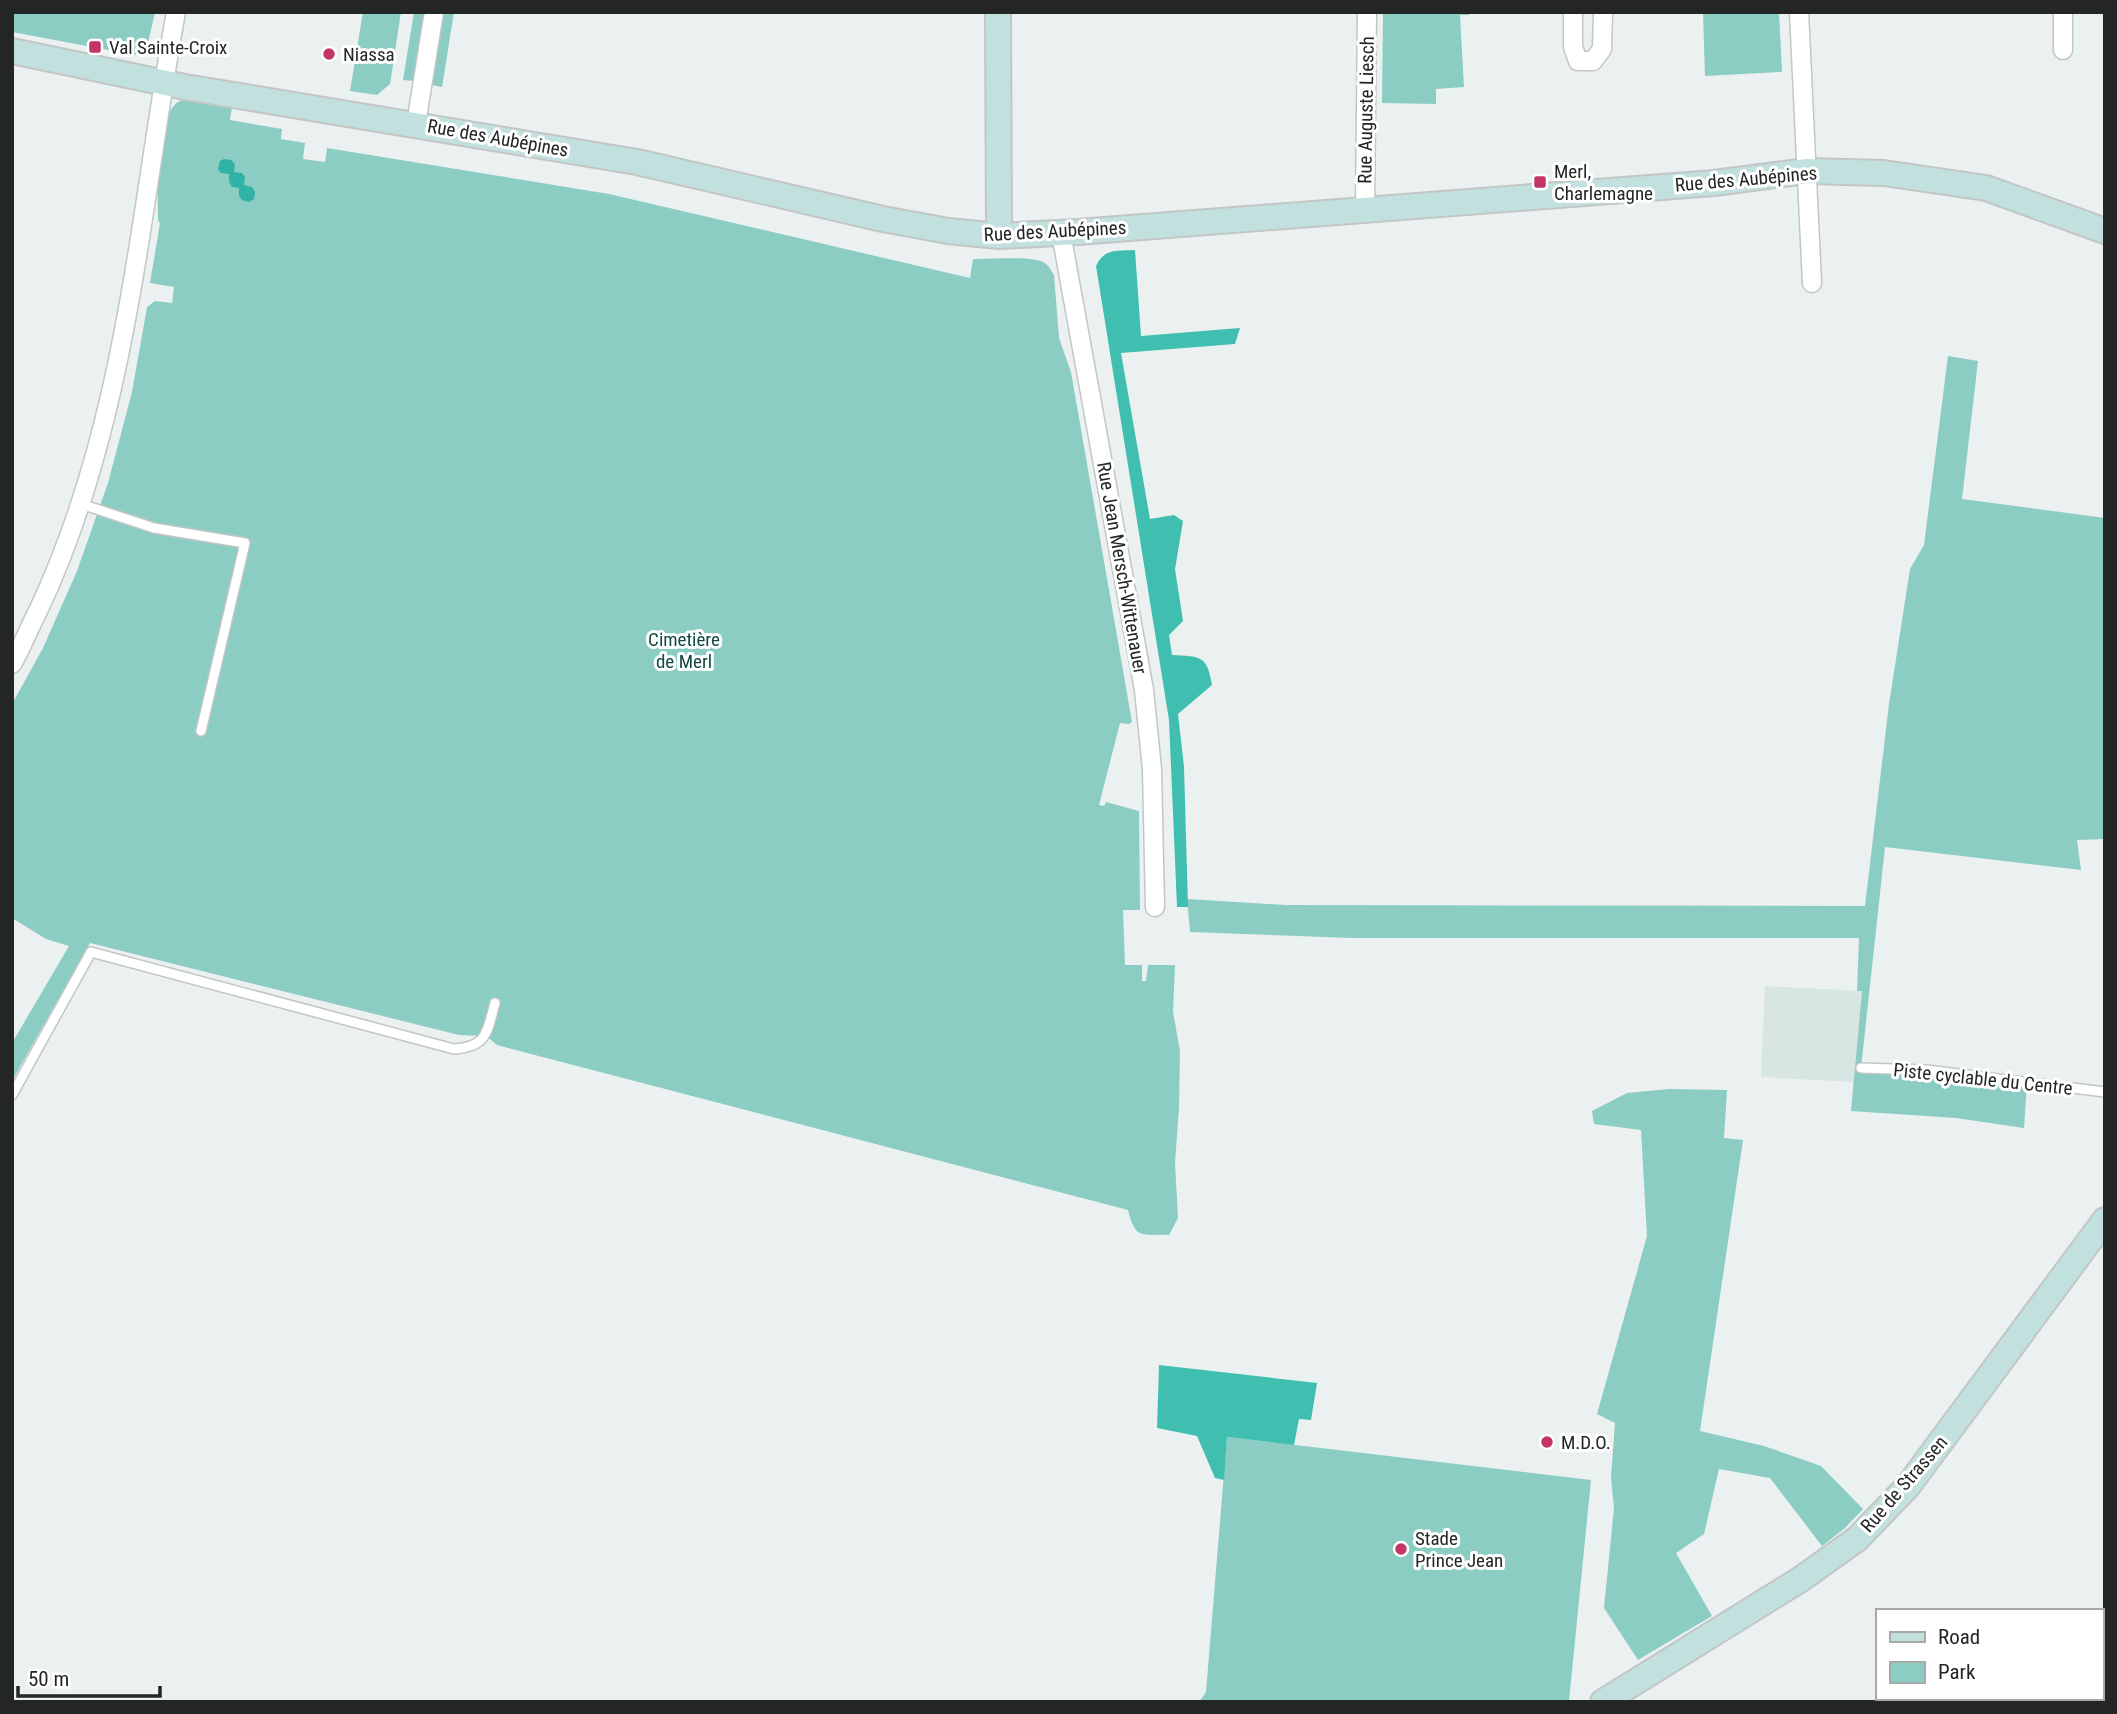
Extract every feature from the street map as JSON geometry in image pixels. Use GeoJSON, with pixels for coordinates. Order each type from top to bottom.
{"type":"FeatureCollection","features":[{"type":"Feature","properties":{"kind":"street"},"geometry":{"type":"LineString","coordinates":[[12,664],[58,568],[81,504],[118,366],[176,12]]}},
{"type":"Feature","properties":{"kind":"street"},"geometry":{"type":"LineString","coordinates":[[416,124],[434,12]]}},
{"type":"Feature","properties":{"kind":"street"},"geometry":{"type":"LineString","coordinates":[[998,12],[999,236]]}},
{"type":"Feature","properties":{"kind":"street","name":"Rue Auguste Liesch"},"geometry":{"type":"LineString","coordinates":[[1365,209],[1367,12]]}},
{"type":"Feature","properties":{"kind":"street"},"geometry":{"type":"LineString","coordinates":[[1573,12],[1573,47],[1578,61],[1594,61],[1602,48],[1603,12]]}},
{"type":"Feature","properties":{"kind":"street"},"geometry":{"type":"LineString","coordinates":[[1799,12],[1812,283]]}},
{"type":"Feature","properties":{"kind":"street"},"geometry":{"type":"LineString","coordinates":[[2063,12],[2063,50]]}},
{"type":"Feature","properties":{"kind":"street","name":"Rue des Aubépines"},"geometry":{"type":"LineString","coordinates":[[12,51],[273,102],[637,162],[896,221],[970,234],[999,236],[1061,233],[1714,183],[1807,171],[1884,173],[1986,188],[2105,231]]}},
{"type":"Feature","properties":{"kind":"street","name":"Rue Jean Mersch-Wittenauer"},"geometry":{"type":"LineString","coordinates":[[1061,233],[1144,690],[1152,769],[1156,907]]}},
{"type":"Feature","properties":{"kind":"street","name":"Rue de Strassen"},"geometry":{"type":"LineString","coordinates":[[1603,1702],[1801,1579],[1857,1539],[1916,1476],[2105,1220]]}},
{"type":"Feature","properties":{"kind":"lane"},"geometry":{"type":"LineString","coordinates":[[81,504],[154,528],[245,543],[201,731]]}},
{"type":"Feature","properties":{"kind":"lane"},"geometry":{"type":"LineString","coordinates":[[12,1095],[91,952],[454,1049],[471,1048],[486,1036],[495,1003]]}},
{"type":"Feature","properties":{"kind":"lane","name":"Piste cyclable du Centre"},"geometry":{"type":"LineString","coordinates":[[1861,1068],[1926,1070],[2105,1092]]}},
{"type":"Feature","properties":{"kind":"shaded area"},"geometry":{"type":"Polygon","coordinates":[[[231,160],[235,164],[234,172],[242,173],[245,177],[244,185],[252,187],[255,192],[254,199],[249,202],[242,200],[239,188],[232,187],[229,182],[229,174],[221,173],[218,169],[220,161],[231,160]]]}},
{"type":"Feature","properties":{"kind":"shaded area"},"geometry":{"type":"Polygon","coordinates":[[[1765,986],[1862,991],[1854,1082],[1761,1077],[1765,986]]]}},
{"type":"Feature","properties":{"kind":"green space"},"geometry":{"type":"Polygon","coordinates":[[[12,12],[155,12],[146,52],[135,55],[12,32],[12,12]]]}},
{"type":"Feature","properties":{"kind":"green space"},"geometry":{"type":"Polygon","coordinates":[[[363,12],[401,12],[390,84],[377,95],[350,91],[363,12]]]}},
{"type":"Feature","properties":{"kind":"green space"},"geometry":{"type":"Polygon","coordinates":[[[414,12],[426,12],[414,81],[403,80],[414,12]]]}},
{"type":"Feature","properties":{"kind":"green space"},"geometry":{"type":"Polygon","coordinates":[[[444,12],[454,12],[442,87],[432,85],[444,12]]]}},
{"type":"Feature","properties":{"kind":"green space"},"geometry":{"type":"Polygon","coordinates":[[[1383,12],[1469,12],[1469,15],[1460,15],[1464,87],[1436,89],[1436,104],[1382,103],[1383,12]]]}},
{"type":"Feature","properties":{"kind":"green space"},"geometry":{"type":"Polygon","coordinates":[[[1703,12],[1779,12],[1782,72],[1705,76],[1703,12]]]}},
{"type":"Feature","properties":{"kind":"green space","name":"Cimetière de Merl"},"geometry":{"type":"Polygon","coordinates":[[[183,100],[232,107],[230,120],[282,129],[281,139],[305,143],[303,159],[325,162],[327,148],[609,194],[970,278],[973,259],[1029,259],[1048,266],[1054,275],[1059,338],[1071,372],[1132,722],[1120,723],[1099,805],[1104,806],[1106,802],[1139,811],[1140,910],[1123,910],[1125,965],[1142,965],[1142,981],[1146,981],[1148,965],[1175,965],[1173,1012],[1180,1051],[1175,1163],[1178,1218],[1169,1235],[1145,1235],[1137,1231],[1128,1210],[497,1045],[486,1036],[459,1035],[90,943],[12,1081],[12,1043],[69,946],[46,939],[12,918],[12,704],[43,648],[77,571],[108,483],[132,392],[147,307],[155,301],[172,303],[174,287],[150,283],[160,223],[158,174],[162,135],[174,106],[183,100]]]}},
{"type":"Feature","properties":{"kind":"green space"},"geometry":{"type":"Polygon","coordinates":[[[1135,250],[1141,336],[1240,328],[1235,344],[1121,353],[1150,519],[1174,515],[1183,521],[1175,569],[1183,621],[1169,635],[1172,655],[1196,657],[1205,662],[1212,685],[1178,714],[1184,767],[1188,907],[1177,907],[1169,720],[1096,266],[1107,253],[1135,250]]]}},
{"type":"Feature","properties":{"kind":"green space"},"geometry":{"type":"Polygon","coordinates":[[[1948,356],[1978,361],[1962,499],[2105,518],[2105,839],[2077,840],[2081,870],[1885,847],[1861,1068],[2027,1082],[2024,1128],[1956,1118],[1851,1111],[1862,991],[1857,991],[1859,938],[1353,938],[1190,932],[1187,899],[1286,905],[1865,906],[1889,704],[1910,569],[1924,545],[1948,356]]]}},
{"type":"Feature","properties":{"kind":"green space"},"geometry":{"type":"Polygon","coordinates":[[[1669,1089],[1727,1090],[1724,1138],[1743,1140],[1700,1431],[1764,1446],[1821,1466],[1863,1509],[1822,1546],[1770,1478],[1719,1469],[1704,1534],[1676,1553],[1712,1616],[1638,1660],[1604,1608],[1614,1508],[1611,1478],[1615,1423],[1597,1414],[1647,1236],[1641,1130],[1594,1124],[1592,1111],[1627,1093],[1669,1089]]]}},
{"type":"Feature","properties":{"kind":"green space"},"geometry":{"type":"Polygon","coordinates":[[[1159,1365],[1317,1383],[1311,1420],[1299,1419],[1294,1445],[1227,1437],[1224,1480],[1215,1478],[1197,1436],[1157,1428],[1159,1365]]]}},
{"type":"Feature","properties":{"kind":"green space","name":"Stade Prince Jean"},"geometry":{"type":"Polygon","coordinates":[[[1227,1437],[1591,1480],[1569,1701],[1199,1702],[1206,1692],[1227,1437]]]}},
{"type":"Feature","properties":{"kind":"place","name":"Val Sainte-Croix"},"geometry":{"type":"Point","coordinates":[95,47]}},
{"type":"Feature","properties":{"kind":"place","name":"Niassa"},"geometry":{"type":"Point","coordinates":[329,54]}},
{"type":"Feature","properties":{"kind":"place","name":"Merl, Charlemagne"},"geometry":{"type":"Point","coordinates":[1540,182]}},
{"type":"Feature","properties":{"kind":"place","name":"M.D.O."},"geometry":{"type":"Point","coordinates":[1547,1442]}},
{"type":"Feature","properties":{"kind":"place","name":"Stade Prince Jean"},"geometry":{"type":"Point","coordinates":[1401,1549]}}]}
